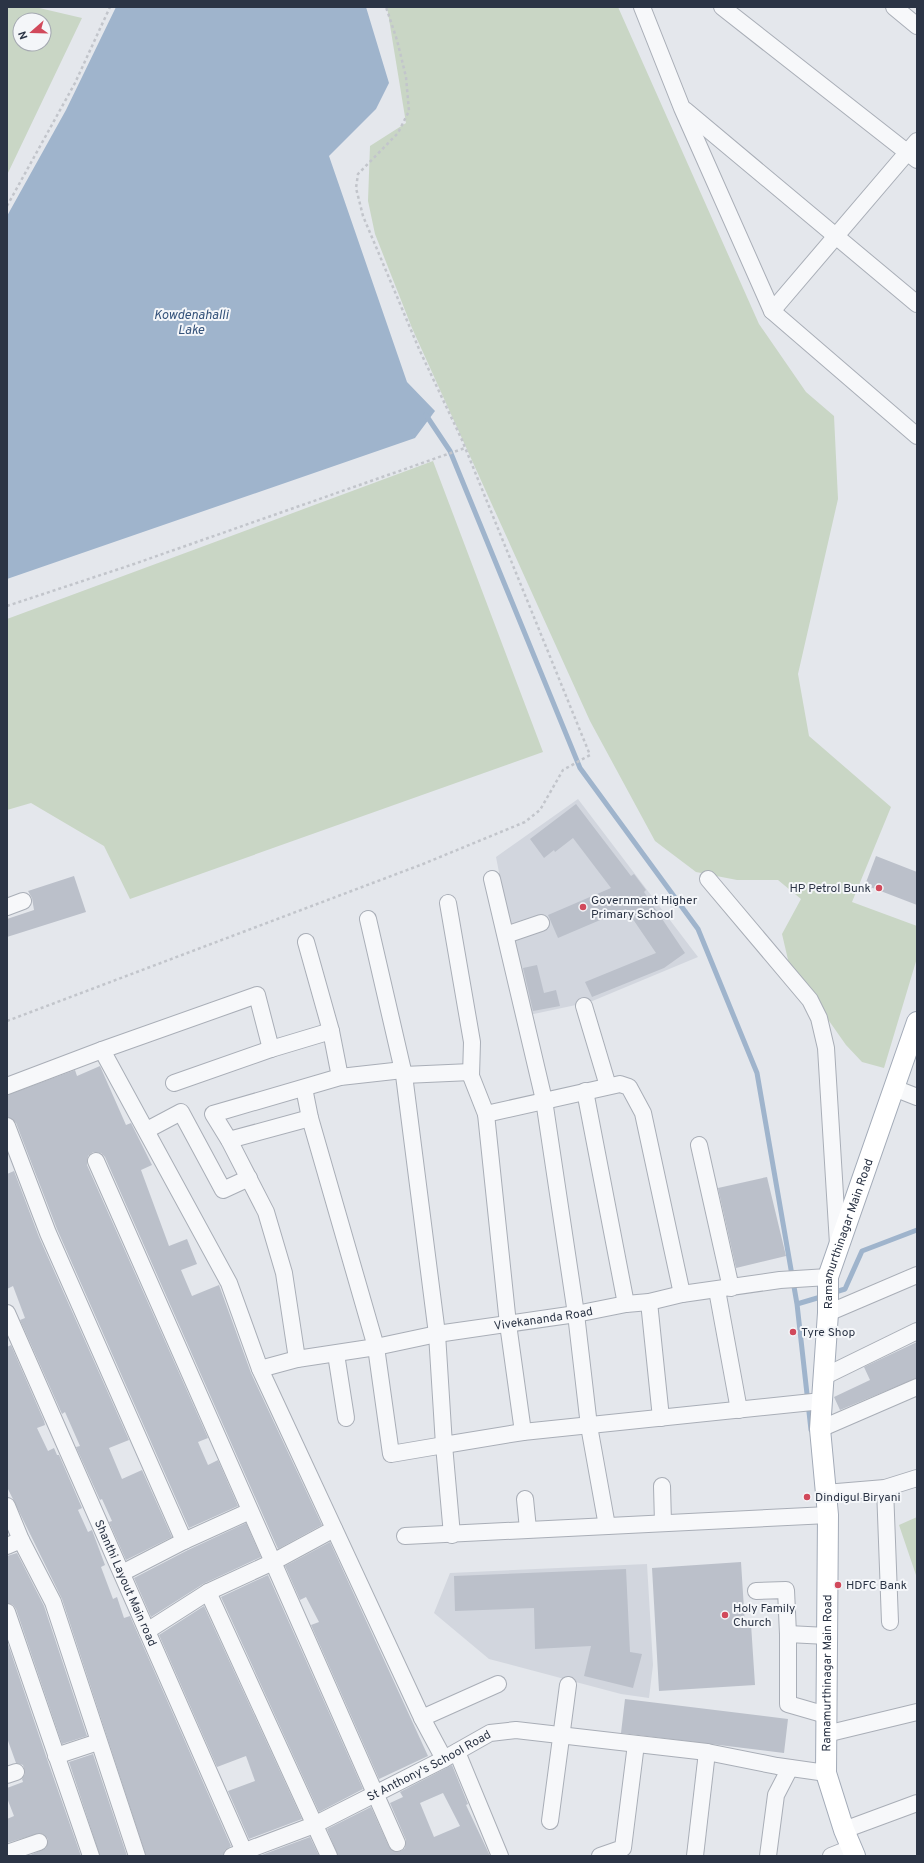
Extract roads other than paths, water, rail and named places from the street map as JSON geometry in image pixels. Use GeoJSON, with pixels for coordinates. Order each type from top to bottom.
{"type":"FeatureCollection","features":[{"type":"Feature","properties":{"kind":"main road","name":"Ramamurthinagar Main Road"},"geometry":{"type":"LineString","coordinates":[[850,1845],[826,1773],[828,1515],[820,1429],[812,1402],[823,1377],[828,1314],[828,1277],[915,1031]]}},
{"type":"Feature","properties":{"kind":"street"},"geometry":{"type":"LineString","coordinates":[[642,7],[682,108],[772,311],[917,436]]}},
{"type":"Feature","properties":{"kind":"street"},"geometry":{"type":"LineString","coordinates":[[722,7],[914,151],[836,236],[772,311]]}},
{"type":"Feature","properties":{"kind":"street"},"geometry":{"type":"LineString","coordinates":[[894,7],[917,26]]}},
{"type":"Feature","properties":{"kind":"street"},"geometry":{"type":"LineString","coordinates":[[682,108],[917,304]]}},
{"type":"Feature","properties":{"kind":"street"},"geometry":{"type":"LineString","coordinates":[[492,879],[544,1100],[576,1314],[589,1426],[607,1526]]}},
{"type":"Feature","properties":{"kind":"street"},"geometry":{"type":"LineString","coordinates":[[708,879],[810,1000],[819,1018],[826,1048],[838,1247]]}},
{"type":"Feature","properties":{"kind":"street"},"geometry":{"type":"LineString","coordinates":[[7,907],[23,901]]}},
{"type":"Feature","properties":{"kind":"street"},"geometry":{"type":"LineString","coordinates":[[448,903],[472,1042],[471,1076],[486,1114],[508,1324],[523,1432]]}},
{"type":"Feature","properties":{"kind":"street"},"geometry":{"type":"LineString","coordinates":[[368,919],[404,1073],[437,1334],[444,1445],[452,1534]]}},
{"type":"Feature","properties":{"kind":"street"},"geometry":{"type":"LineString","coordinates":[[506,935],[541,923]]}},
{"type":"Feature","properties":{"kind":"street"},"geometry":{"type":"LineString","coordinates":[[306,942],[331,1031],[340,1077]]}},
{"type":"Feature","properties":{"kind":"street"},"geometry":{"type":"LineString","coordinates":[[7,1086],[102,1050],[257,995],[270,1049]]}},
{"type":"Feature","properties":{"kind":"street"},"geometry":{"type":"LineString","coordinates":[[584,1006],[608,1086]]}},
{"type":"Feature","properties":{"kind":"street"},"geometry":{"type":"LineString","coordinates":[[174,1083],[270,1049],[331,1031]]}},
{"type":"Feature","properties":{"kind":"street"},"geometry":{"type":"LineString","coordinates":[[102,1050],[147,1130],[229,1283],[260,1369],[422,1718],[451,1756],[500,1856]]}},
{"type":"Feature","properties":{"kind":"street"},"geometry":{"type":"LineString","coordinates":[[297,1359],[284,1273],[266,1212],[229,1140],[213,1114],[340,1077],[404,1073],[471,1072]]}},
{"type":"Feature","properties":{"kind":"street"},"geometry":{"type":"LineString","coordinates":[[486,1114],[608,1086],[620,1084],[629,1088],[643,1113],[682,1294]]}},
{"type":"Feature","properties":{"kind":"street"},"geometry":{"type":"LineString","coordinates":[[304,1088],[310,1118],[376,1347],[391,1454],[523,1432],[812,1402]]}},
{"type":"Feature","properties":{"kind":"street"},"geometry":{"type":"LineString","coordinates":[[894,1088],[917,1097]]}},
{"type":"Feature","properties":{"kind":"street"},"geometry":{"type":"LineString","coordinates":[[585,1091],[626,1304]]}},
{"type":"Feature","properties":{"kind":"street"},"geometry":{"type":"LineString","coordinates":[[147,1130],[181,1112],[223,1190],[249,1178]]}},
{"type":"Feature","properties":{"kind":"street"},"geometry":{"type":"LineString","coordinates":[[229,1140],[310,1118]]}},
{"type":"Feature","properties":{"kind":"street"},"geometry":{"type":"LineString","coordinates":[[7,1126],[48,1233],[184,1541]]}},
{"type":"Feature","properties":{"kind":"street"},"geometry":{"type":"LineString","coordinates":[[699,1145],[724,1289],[739,1410]]}},
{"type":"Feature","properties":{"kind":"street"},"geometry":{"type":"LineString","coordinates":[[96,1161],[397,1843]]}},
{"type":"Feature","properties":{"kind":"street"},"geometry":{"type":"LineString","coordinates":[[828,1314],[917,1276]]}},
{"type":"Feature","properties":{"kind":"street","name":"Vivekananda Road"},"geometry":{"type":"LineString","coordinates":[[260,1369],[297,1359],[376,1347],[437,1334],[576,1314],[626,1304],[649,1302],[682,1294],[780,1280],[828,1277]]}},
{"type":"Feature","properties":{"kind":"street"},"geometry":{"type":"LineString","coordinates":[[649,1302],[661,1418]]}},
{"type":"Feature","properties":{"kind":"street","name":"Shanthi Layout Main road"},"geometry":{"type":"LineString","coordinates":[[7,1313],[122,1573],[241,1855]]}},
{"type":"Feature","properties":{"kind":"street"},"geometry":{"type":"LineString","coordinates":[[823,1377],[917,1332]]}},
{"type":"Feature","properties":{"kind":"street"},"geometry":{"type":"LineString","coordinates":[[336,1354],[346,1418]]}},
{"type":"Feature","properties":{"kind":"street"},"geometry":{"type":"LineString","coordinates":[[820,1429],[917,1387]]}},
{"type":"Feature","properties":{"kind":"street"},"geometry":{"type":"LineString","coordinates":[[825,1493],[885,1488],[917,1478]]}},
{"type":"Feature","properties":{"kind":"street"},"geometry":{"type":"LineString","coordinates":[[662,1486],[663,1523]]}},
{"type":"Feature","properties":{"kind":"street"},"geometry":{"type":"LineString","coordinates":[[885,1488],[890,1622]]}},
{"type":"Feature","properties":{"kind":"street"},"geometry":{"type":"LineString","coordinates":[[525,1499],[528,1529]]}},
{"type":"Feature","properties":{"kind":"street"},"geometry":{"type":"LineString","coordinates":[[7,1506],[14,1543],[52,1602],[137,1856]]}},
{"type":"Feature","properties":{"kind":"street"},"geometry":{"type":"LineString","coordinates":[[122,1573],[184,1541],[250,1510]]}},
{"type":"Feature","properties":{"kind":"street"},"geometry":{"type":"LineString","coordinates":[[404,1536],[828,1515]]}},
{"type":"Feature","properties":{"kind":"street"},"geometry":{"type":"LineString","coordinates":[[147,1631],[208,1592],[273,1562],[334,1530]]}},
{"type":"Feature","properties":{"kind":"street"},"geometry":{"type":"LineString","coordinates":[[756,1591],[786,1590],[788,1634],[788,1704],[826,1724],[917,1712]]}},
{"type":"Feature","properties":{"kind":"street"},"geometry":{"type":"LineString","coordinates":[[208,1592],[329,1856]]}},
{"type":"Feature","properties":{"kind":"street"},"geometry":{"type":"LineString","coordinates":[[7,1612],[90,1856]]}},
{"type":"Feature","properties":{"kind":"street"},"geometry":{"type":"LineString","coordinates":[[788,1634],[827,1636]]}},
{"type":"Feature","properties":{"kind":"street"},"geometry":{"type":"LineString","coordinates":[[422,1718],[498,1684]]}},
{"type":"Feature","properties":{"kind":"street"},"geometry":{"type":"LineString","coordinates":[[550,1821],[568,1685]]}},
{"type":"Feature","properties":{"kind":"street","name":"St Anthony's School Road"},"geometry":{"type":"LineString","coordinates":[[241,1855],[314,1825],[451,1756],[490,1733],[516,1730],[707,1752],[789,1768],[826,1773]]}},
{"type":"Feature","properties":{"kind":"street"},"geometry":{"type":"LineString","coordinates":[[56,1756],[98,1742]]}},
{"type":"Feature","properties":{"kind":"street"},"geometry":{"type":"LineString","coordinates":[[600,1856],[623,1848],[636,1744]]}},
{"type":"Feature","properties":{"kind":"street"},"geometry":{"type":"LineString","coordinates":[[695,1856],[707,1752]]}},
{"type":"Feature","properties":{"kind":"street"},"geometry":{"type":"LineString","coordinates":[[768,1856],[776,1795],[789,1768]]}},
{"type":"Feature","properties":{"kind":"street"},"geometry":{"type":"LineString","coordinates":[[831,1856],[917,1803]]}},
{"type":"Feature","properties":{"kind":"street"},"geometry":{"type":"LineString","coordinates":[[7,1854],[38,1842]]}},
{"type":"Feature","properties":{"kind":"water","name":"Kowdenahalli Lake"},"geometry":{"type":"Polygon","coordinates":[[[116,7],[366,7],[389,83],[376,109],[329,156],[407,382],[435,411],[415,438],[7,579],[7,216],[66,110],[116,7]]]}},
{"type":"Feature","properties":{"kind":"waterway"},"geometry":{"type":"LineString","coordinates":[[426,415],[450,451],[580,768],[698,929],[757,1073],[797,1304],[811,1430]]}},
{"type":"Feature","properties":{"kind":"waterway"},"geometry":{"type":"LineString","coordinates":[[832,1293],[845,1289],[862,1251],[917,1230]]}},
{"type":"Feature","properties":{"kind":"waterway"},"geometry":{"type":"LineString","coordinates":[[797,1304],[824,1296]]}},
{"type":"Feature","properties":{"kind":"place","name":"HP Petrol Bunk"},"geometry":{"type":"Point","coordinates":[879,888]}},
{"type":"Feature","properties":{"kind":"place","name":"Government Higher Primary School"},"geometry":{"type":"Point","coordinates":[583,907]}},
{"type":"Feature","properties":{"kind":"place","name":"Tyre Shop"},"geometry":{"type":"Point","coordinates":[793,1332]}},
{"type":"Feature","properties":{"kind":"place","name":"Dindigul Biryani"},"geometry":{"type":"Point","coordinates":[807,1497]}},
{"type":"Feature","properties":{"kind":"place","name":"HDFC Bank"},"geometry":{"type":"Point","coordinates":[838,1585]}},
{"type":"Feature","properties":{"kind":"place","name":"Holy Family Church"},"geometry":{"type":"Point","coordinates":[725,1615]}}]}
